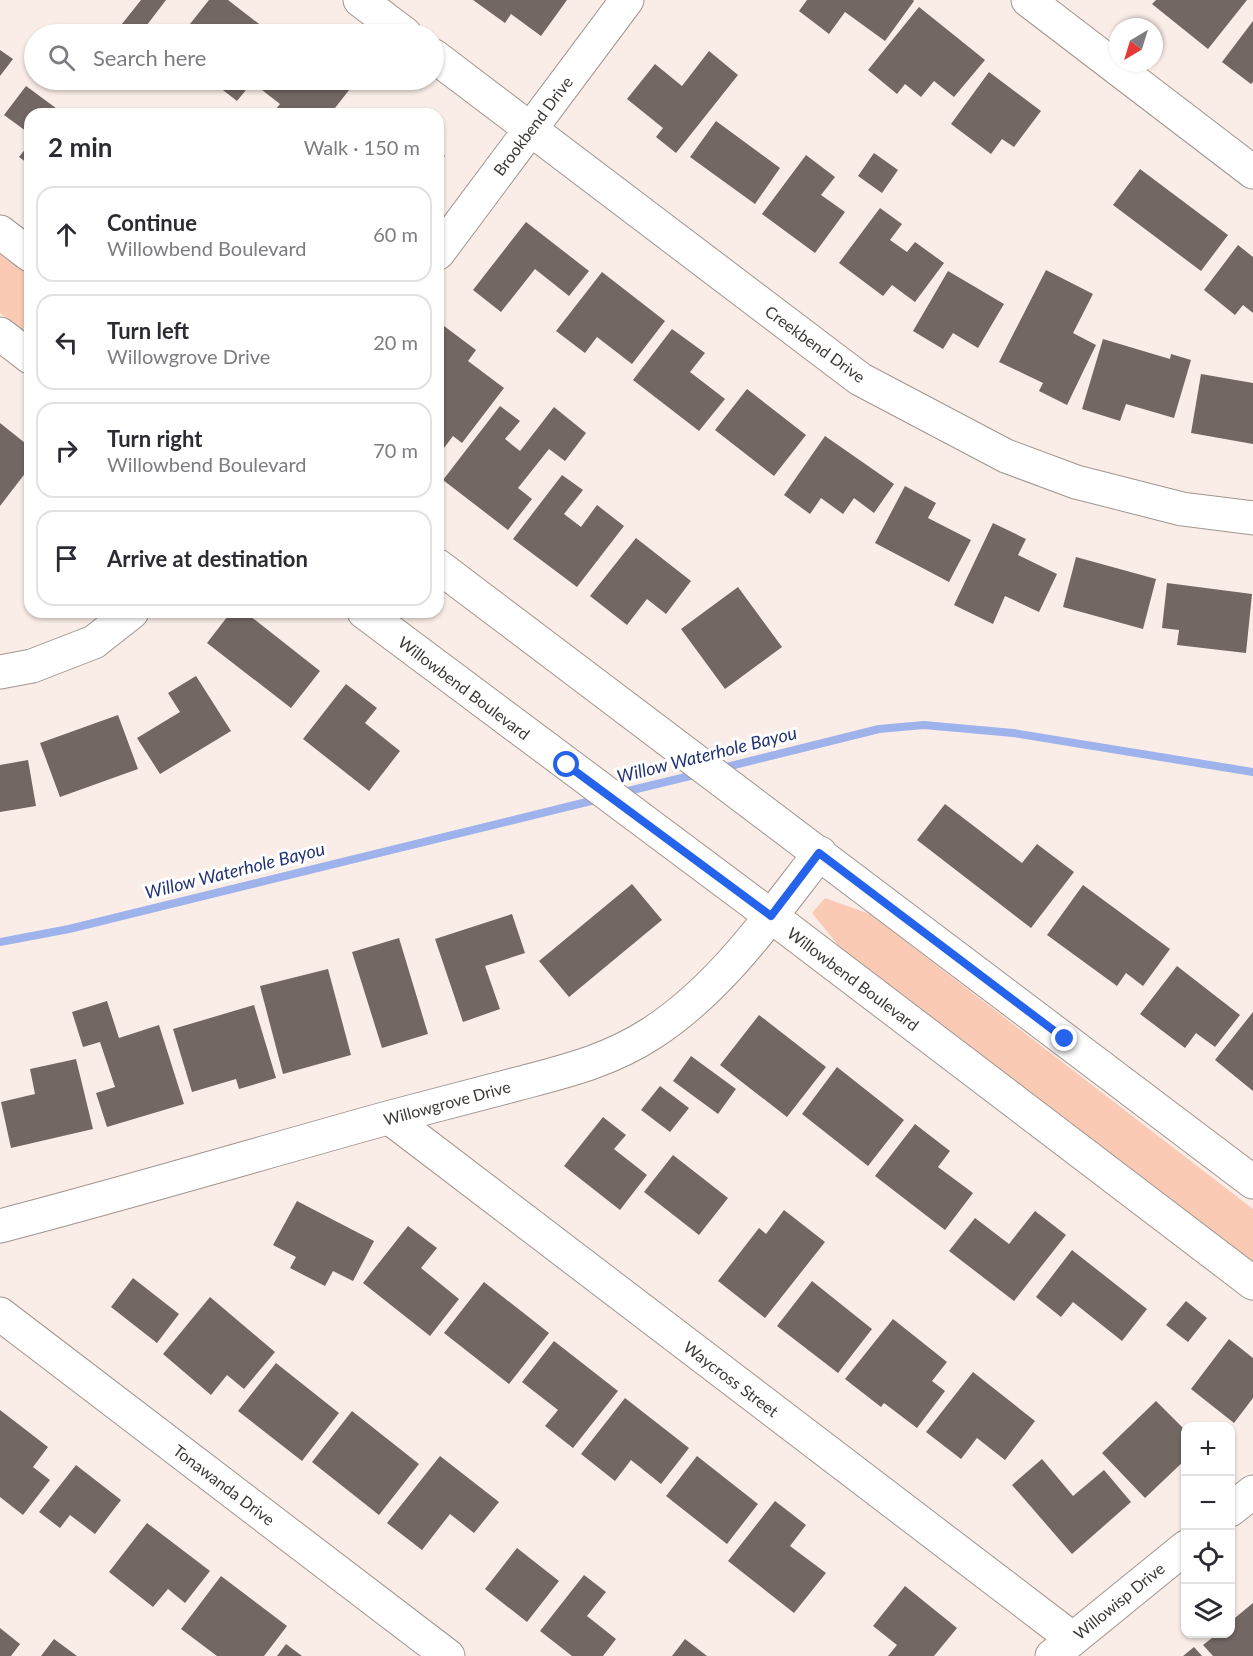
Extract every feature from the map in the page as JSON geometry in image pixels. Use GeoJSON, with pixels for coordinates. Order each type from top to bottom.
{"type":"FeatureCollection","features":[{"type":"Feature","properties":{"kind":"street"},"geometry":{"type":"LineString","coordinates":[[360,0],[392,24]]}},
{"type":"Feature","properties":{"kind":"street","name":"Brookbend Drive"},"geometry":{"type":"LineString","coordinates":[[444,245],[627,0]]}},
{"type":"Feature","properties":{"kind":"street"},"geometry":{"type":"LineString","coordinates":[[1028,0],[1253,172]]}},
{"type":"Feature","properties":{"kind":"street","name":"Creekbend Drive"},"geometry":{"type":"LineString","coordinates":[[444,64],[860,379],[1006,456],[1076,482],[1182,509],[1253,518]]}},
{"type":"Feature","properties":{"kind":"street"},"geometry":{"type":"LineString","coordinates":[[0,232],[24,250]]}},
{"type":"Feature","properties":{"kind":"street"},"geometry":{"type":"LineString","coordinates":[[0,334],[24,352]]}},
{"type":"Feature","properties":{"kind":"street"},"geometry":{"type":"LineString","coordinates":[[444,571],[1253,1182]]}},
{"type":"Feature","properties":{"kind":"street"},"geometry":{"type":"LineString","coordinates":[[0,672],[32,666],[94,642],[124,618]]}},
{"type":"Feature","properties":{"kind":"street","name":"Willowbend Boulevard"},"geometry":{"type":"LineString","coordinates":[[372,618],[771,916],[1253,1284]]}},
{"type":"Feature","properties":{"kind":"street","name":"Willowgrove Drive"},"geometry":{"type":"LineString","coordinates":[[0,1226],[569,1070],[615,1055],[653,1033],[688,1005],[725,970],[771,916],[819,853]]}},
{"type":"Feature","properties":{"kind":"street","name":"Waycross Street"},"geometry":{"type":"LineString","coordinates":[[390,1118],[1062,1648]]}},
{"type":"Feature","properties":{"kind":"street","name":"Tonawanda Drive"},"geometry":{"type":"LineString","coordinates":[[0,1314],[448,1656]]}},
{"type":"Feature","properties":{"kind":"street"},"geometry":{"type":"LineString","coordinates":[[1235,1506],[1253,1492]]}},
{"type":"Feature","properties":{"kind":"street","name":"Willowisp Drive"},"geometry":{"type":"LineString","coordinates":[[1062,1648],[1181,1550]]}},
{"type":"Feature","properties":{"kind":"shaded area"},"geometry":{"type":"Polygon","coordinates":[[[0,250],[24,269],[24,331],[0,313],[0,250]]]}},
{"type":"Feature","properties":{"kind":"shaded area"},"geometry":{"type":"Polygon","coordinates":[[[825,898],[870,914],[1253,1209],[1253,1262],[842,950],[812,913],[825,898]]]}},
{"type":"Feature","properties":{"kind":"building"},"geometry":{"type":"Polygon","coordinates":[[[141,0],[166,0],[148,24],[122,24],[141,0]]]}},
{"type":"Feature","properties":{"kind":"building"},"geometry":{"type":"Polygon","coordinates":[[[209,0],[228,0],[259,24],[190,24],[209,0]]]}},
{"type":"Feature","properties":{"kind":"building"},"geometry":{"type":"Polygon","coordinates":[[[473,0],[567,0],[541,36],[511,14],[505,23],[473,0]]]}},
{"type":"Feature","properties":{"kind":"building"},"geometry":{"type":"Polygon","coordinates":[[[807,0],[914,1],[885,41],[845,12],[829,34],[799,11],[807,0]]]}},
{"type":"Feature","properties":{"kind":"building"},"geometry":{"type":"Polygon","coordinates":[[[1156,0],[1247,0],[1208,49],[1152,4],[1156,0]]]}},
{"type":"Feature","properties":{"kind":"building"},"geometry":{"type":"Polygon","coordinates":[[[919,7],[985,60],[954,97],[934,81],[921,97],[905,84],[897,94],[868,70],[919,7]]]}},
{"type":"Feature","properties":{"kind":"building"},"geometry":{"type":"Polygon","coordinates":[[[1253,21],[1253,82],[1251,84],[1222,62],[1253,21]]]}},
{"type":"Feature","properties":{"kind":"building"},"geometry":{"type":"Polygon","coordinates":[[[0,50],[13,59],[0,76],[0,50]]]}},
{"type":"Feature","properties":{"kind":"building"},"geometry":{"type":"Polygon","coordinates":[[[709,51],[738,75],[676,153],[656,137],[663,128],[627,99],[655,64],[682,86],[709,51]]]}},
{"type":"Feature","properties":{"kind":"building"},"geometry":{"type":"Polygon","coordinates":[[[989,72],[1041,111],[1014,147],[1002,139],[991,154],[951,124],[989,72]]]}},
{"type":"Feature","properties":{"kind":"building"},"geometry":{"type":"Polygon","coordinates":[[[24,89],[31,90],[56,108],[24,108],[24,130],[4,115],[24,89]]]}},
{"type":"Feature","properties":{"kind":"building"},"geometry":{"type":"Polygon","coordinates":[[[223,90],[246,90],[237,101],[223,90]]]}},
{"type":"Feature","properties":{"kind":"building"},"geometry":{"type":"Polygon","coordinates":[[[262,90],[349,90],[335,108],[277,108],[280,104],[262,90]]]}},
{"type":"Feature","properties":{"kind":"building"},"geometry":{"type":"Polygon","coordinates":[[[716,121],[780,168],[755,204],[690,157],[716,121]]]}},
{"type":"Feature","properties":{"kind":"building"},"geometry":{"type":"Polygon","coordinates":[[[24,151],[24,161],[19,157],[24,151]]]}},
{"type":"Feature","properties":{"kind":"building"},"geometry":{"type":"Polygon","coordinates":[[[874,153],[898,170],[882,193],[858,176],[874,153]]]}},
{"type":"Feature","properties":{"kind":"building"},"geometry":{"type":"Polygon","coordinates":[[[806,155],[835,177],[821,195],[845,212],[815,253],[762,214],[806,155]]]}},
{"type":"Feature","properties":{"kind":"building"},"geometry":{"type":"Polygon","coordinates":[[[1140,169],[1228,235],[1201,271],[1113,205],[1140,169]]]}},
{"type":"Feature","properties":{"kind":"building"},"geometry":{"type":"Polygon","coordinates":[[[880,208],[902,224],[890,240],[907,252],[915,242],[944,263],[915,302],[892,285],[883,296],[839,263],[880,208]]]}},
{"type":"Feature","properties":{"kind":"building"},"geometry":{"type":"Polygon","coordinates":[[[526,222],[589,271],[569,296],[535,269],[501,312],[473,290],[526,222]]]}},
{"type":"Feature","properties":{"kind":"building"},"geometry":{"type":"Polygon","coordinates":[[[1238,245],[1253,257],[1253,313],[1243,305],[1235,315],[1204,290],[1238,245]]]}},
{"type":"Feature","properties":{"kind":"building"},"geometry":{"type":"Polygon","coordinates":[[[1046,270],[1093,294],[1073,333],[1096,345],[1067,405],[1039,391],[1043,383],[999,362],[1046,270]]]}},
{"type":"Feature","properties":{"kind":"building"},"geometry":{"type":"Polygon","coordinates":[[[948,271],[1004,304],[978,348],[953,333],[943,349],[913,331],[948,271]]]}},
{"type":"Feature","properties":{"kind":"building"},"geometry":{"type":"Polygon","coordinates":[[[602,272],[665,321],[632,364],[597,337],[585,353],[556,331],[602,272]]]}},
{"type":"Feature","properties":{"kind":"building"},"geometry":{"type":"Polygon","coordinates":[[[444,326],[476,350],[468,361],[504,388],[462,443],[453,436],[444,448],[444,326]]]}},
{"type":"Feature","properties":{"kind":"building"},"geometry":{"type":"Polygon","coordinates":[[[672,329],[705,353],[690,372],[725,399],[699,431],[633,380],[672,329]]]}},
{"type":"Feature","properties":{"kind":"building"},"geometry":{"type":"Polygon","coordinates":[[[1103,339],[1170,359],[1171,354],[1191,360],[1174,418],[1126,404],[1120,421],[1082,409],[1103,339]]]}},
{"type":"Feature","properties":{"kind":"building"},"geometry":{"type":"Polygon","coordinates":[[[1201,374],[1253,383],[1253,444],[1191,433],[1201,374]]]}},
{"type":"Feature","properties":{"kind":"building"},"geometry":{"type":"Polygon","coordinates":[[[747,389],[806,435],[774,476],[715,430],[747,389]]]}},
{"type":"Feature","properties":{"kind":"building"},"geometry":{"type":"Polygon","coordinates":[[[500,406],[520,421],[505,439],[520,451],[554,407],[586,433],[565,461],[549,449],[518,488],[532,499],[508,530],[444,479],[500,406]]]}},
{"type":"Feature","properties":{"kind":"building"},"geometry":{"type":"Polygon","coordinates":[[[0,423],[24,442],[24,475],[0,506],[0,423]]]}},
{"type":"Feature","properties":{"kind":"building"},"geometry":{"type":"Polygon","coordinates":[[[825,436],[894,484],[874,513],[854,498],[843,514],[821,498],[810,514],[784,495],[825,436]]]}},
{"type":"Feature","properties":{"kind":"building"},"geometry":{"type":"Polygon","coordinates":[[[562,475],[583,490],[564,514],[581,527],[597,505],[624,526],[577,587],[513,539],[562,475]]]}},
{"type":"Feature","properties":{"kind":"building"},"geometry":{"type":"Polygon","coordinates":[[[905,486],[936,503],[928,518],[971,540],[949,582],[875,543],[905,486]]]}},
{"type":"Feature","properties":{"kind":"building"},"geometry":{"type":"Polygon","coordinates":[[[993,523],[1026,539],[1018,555],[1057,574],[1039,612],[1005,596],[993,624],[954,605],[993,523]]]}},
{"type":"Feature","properties":{"kind":"building"},"geometry":{"type":"Polygon","coordinates":[[[636,538],[691,581],[666,614],[647,599],[627,625],[590,596],[636,538]]]}},
{"type":"Feature","properties":{"kind":"building"},"geometry":{"type":"Polygon","coordinates":[[[1076,557],[1156,579],[1143,629],[1063,607],[1076,557]]]}},
{"type":"Feature","properties":{"kind":"building"},"geometry":{"type":"Polygon","coordinates":[[[1167,583],[1252,594],[1246,653],[1177,645],[1179,630],[1162,628],[1167,583]]]}},
{"type":"Feature","properties":{"kind":"building"},"geometry":{"type":"Polygon","coordinates":[[[738,587],[782,647],[725,689],[681,629],[738,587]]]}},
{"type":"Feature","properties":{"kind":"building"},"geometry":{"type":"Polygon","coordinates":[[[226,618],[253,618],[320,671],[291,708],[207,643],[226,618]]]}},
{"type":"Feature","properties":{"kind":"building"},"geometry":{"type":"Polygon","coordinates":[[[196,676],[231,731],[160,774],[137,738],[180,712],[168,693],[196,676]]]}},
{"type":"Feature","properties":{"kind":"building"},"geometry":{"type":"Polygon","coordinates":[[[346,684],[377,708],[365,723],[400,751],[369,791],[303,739],[346,684]]]}},
{"type":"Feature","properties":{"kind":"building"},"geometry":{"type":"Polygon","coordinates":[[[118,715],[138,769],[60,797],[40,743],[118,715]]]}},
{"type":"Feature","properties":{"kind":"building"},"geometry":{"type":"Polygon","coordinates":[[[28,760],[36,806],[0,812],[0,765],[28,760]]]}},
{"type":"Feature","properties":{"kind":"building"},"geometry":{"type":"Polygon","coordinates":[[[945,804],[1022,863],[1037,844],[1074,872],[1031,928],[917,840],[945,804]]]}},
{"type":"Feature","properties":{"kind":"building"},"geometry":{"type":"Polygon","coordinates":[[[632,884],[662,920],[569,997],[539,961],[632,884]]]}},
{"type":"Feature","properties":{"kind":"building"},"geometry":{"type":"Polygon","coordinates":[[[1083,885],[1170,949],[1143,986],[1126,973],[1117,986],[1047,935],[1083,885]]]}},
{"type":"Feature","properties":{"kind":"building"},"geometry":{"type":"Polygon","coordinates":[[[512,914],[525,953],[485,966],[500,1009],[463,1022],[435,939],[512,914]]]}},
{"type":"Feature","properties":{"kind":"building"},"geometry":{"type":"Polygon","coordinates":[[[399,938],[428,1034],[382,1048],[352,952],[399,938]]]}},
{"type":"Feature","properties":{"kind":"building"},"geometry":{"type":"Polygon","coordinates":[[[1177,966],[1240,1015],[1215,1047],[1196,1033],[1185,1048],[1140,1014],[1177,966]]]}},
{"type":"Feature","properties":{"kind":"building"},"geometry":{"type":"Polygon","coordinates":[[[328,969],[351,1055],[283,1074],[260,986],[328,969]]]}},
{"type":"Feature","properties":{"kind":"building"},"geometry":{"type":"Polygon","coordinates":[[[107,1001],[119,1038],[159,1025],[184,1104],[107,1127],[96,1093],[115,1087],[100,1042],[83,1047],[72,1012],[107,1001]]]}},
{"type":"Feature","properties":{"kind":"building"},"geometry":{"type":"Polygon","coordinates":[[[254,1005],[276,1078],[239,1089],[236,1079],[192,1092],[173,1029],[254,1005]]]}},
{"type":"Feature","properties":{"kind":"building"},"geometry":{"type":"Polygon","coordinates":[[[1253,1012],[1253,1091],[1215,1060],[1253,1012]]]}},
{"type":"Feature","properties":{"kind":"building"},"geometry":{"type":"Polygon","coordinates":[[[759,1015],[826,1067],[787,1117],[720,1065],[759,1015]]]}},
{"type":"Feature","properties":{"kind":"building"},"geometry":{"type":"Polygon","coordinates":[[[691,1056],[736,1089],[718,1114],[673,1081],[691,1056]]]}},
{"type":"Feature","properties":{"kind":"building"},"geometry":{"type":"Polygon","coordinates":[[[76,1059],[93,1129],[11,1148],[1,1102],[35,1094],[30,1069],[76,1059]]]}},
{"type":"Feature","properties":{"kind":"building"},"geometry":{"type":"Polygon","coordinates":[[[837,1067],[904,1120],[868,1166],[802,1114],[837,1067]]]}},
{"type":"Feature","properties":{"kind":"building"},"geometry":{"type":"Polygon","coordinates":[[[660,1086],[689,1108],[670,1132],[641,1110],[660,1086]]]}},
{"type":"Feature","properties":{"kind":"building"},"geometry":{"type":"Polygon","coordinates":[[[603,1117],[626,1135],[614,1149],[647,1175],[620,1210],[564,1166],[603,1117]]]}},
{"type":"Feature","properties":{"kind":"building"},"geometry":{"type":"Polygon","coordinates":[[[915,1124],[950,1151],[938,1167],[973,1193],[945,1230],[875,1176],[915,1124]]]}},
{"type":"Feature","properties":{"kind":"building"},"geometry":{"type":"Polygon","coordinates":[[[673,1155],[728,1198],[699,1235],[644,1192],[673,1155]]]}},
{"type":"Feature","properties":{"kind":"building"},"geometry":{"type":"Polygon","coordinates":[[[297,1201],[374,1241],[353,1281],[333,1271],[325,1286],[290,1268],[296,1257],[273,1245],[297,1201]]]}},
{"type":"Feature","properties":{"kind":"building"},"geometry":{"type":"Polygon","coordinates":[[[784,1210],[825,1242],[765,1318],[718,1281],[759,1228],[766,1234],[784,1210]]]}},
{"type":"Feature","properties":{"kind":"building"},"geometry":{"type":"Polygon","coordinates":[[[1035,1211],[1066,1235],[1014,1301],[949,1251],[975,1218],[1009,1244],[1035,1211]]]}},
{"type":"Feature","properties":{"kind":"building"},"geometry":{"type":"Polygon","coordinates":[[[408,1226],[437,1248],[421,1268],[459,1299],[430,1336],[363,1283],[408,1226]]]}},
{"type":"Feature","properties":{"kind":"building"},"geometry":{"type":"Polygon","coordinates":[[[1072,1250],[1147,1309],[1122,1341],[1073,1302],[1061,1317],[1036,1297],[1072,1250]]]}},
{"type":"Feature","properties":{"kind":"building"},"geometry":{"type":"Polygon","coordinates":[[[133,1278],[179,1314],[157,1343],[111,1307],[133,1278]]]}},
{"type":"Feature","properties":{"kind":"building"},"geometry":{"type":"Polygon","coordinates":[[[812,1281],[872,1329],[838,1373],[777,1326],[812,1281]]]}},
{"type":"Feature","properties":{"kind":"building"},"geometry":{"type":"Polygon","coordinates":[[[484,1282],[549,1333],[509,1384],[444,1333],[484,1282]]]}},
{"type":"Feature","properties":{"kind":"building"},"geometry":{"type":"Polygon","coordinates":[[[210,1297],[275,1352],[244,1389],[227,1375],[211,1395],[163,1354],[210,1297]]]}},
{"type":"Feature","properties":{"kind":"building"},"geometry":{"type":"Polygon","coordinates":[[[1186,1301],[1207,1318],[1188,1342],[1166,1325],[1186,1301]]]}},
{"type":"Feature","properties":{"kind":"building"},"geometry":{"type":"Polygon","coordinates":[[[893,1319],[947,1362],[932,1381],[945,1391],[917,1428],[884,1403],[881,1407],[845,1379],[893,1319]]]}},
{"type":"Feature","properties":{"kind":"building"},"geometry":{"type":"Polygon","coordinates":[[[1229,1339],[1253,1358],[1253,1398],[1235,1422],[1191,1389],[1229,1339]]]}},
{"type":"Feature","properties":{"kind":"building"},"geometry":{"type":"Polygon","coordinates":[[[554,1341],[618,1391],[573,1448],[545,1426],[558,1410],[522,1382],[554,1341]]]}},
{"type":"Feature","properties":{"kind":"building"},"geometry":{"type":"Polygon","coordinates":[[[276,1363],[339,1413],[302,1461],[238,1411],[276,1363]]]}},
{"type":"Feature","properties":{"kind":"building"},"geometry":{"type":"Polygon","coordinates":[[[973,1372],[1035,1421],[1005,1460],[977,1438],[961,1459],[926,1432],[973,1372]]]}},
{"type":"Feature","properties":{"kind":"building"},"geometry":{"type":"Polygon","coordinates":[[[625,1398],[689,1448],[661,1484],[631,1460],[615,1481],[581,1454],[625,1398]]]}},
{"type":"Feature","properties":{"kind":"building"},"geometry":{"type":"Polygon","coordinates":[[[1156,1401],[1181,1426],[1181,1464],[1145,1498],[1102,1453],[1156,1401]]]}},
{"type":"Feature","properties":{"kind":"building"},"geometry":{"type":"Polygon","coordinates":[[[0,1410],[48,1447],[33,1467],[50,1480],[23,1515],[0,1497],[0,1410]]]}},
{"type":"Feature","properties":{"kind":"building"},"geometry":{"type":"Polygon","coordinates":[[[352,1411],[419,1464],[379,1515],[312,1462],[352,1411]]]}},
{"type":"Feature","properties":{"kind":"building"},"geometry":{"type":"Polygon","coordinates":[[[440,1456],[499,1502],[474,1533],[450,1514],[422,1550],[387,1523],[440,1456]]]}},
{"type":"Feature","properties":{"kind":"building"},"geometry":{"type":"Polygon","coordinates":[[[697,1456],[758,1504],[727,1544],[666,1496],[697,1456]]]}},
{"type":"Feature","properties":{"kind":"building"},"geometry":{"type":"Polygon","coordinates":[[[1042,1459],[1073,1496],[1104,1470],[1131,1502],[1072,1554],[1012,1485],[1042,1459]]]}},
{"type":"Feature","properties":{"kind":"building"},"geometry":{"type":"Polygon","coordinates":[[[76,1465],[121,1500],[95,1534],[70,1515],[60,1528],[39,1512],[76,1465]]]}},
{"type":"Feature","properties":{"kind":"building"},"geometry":{"type":"Polygon","coordinates":[[[775,1501],[806,1525],[790,1546],[826,1573],[794,1613],[728,1561],[775,1501]]]}},
{"type":"Feature","properties":{"kind":"building"},"geometry":{"type":"Polygon","coordinates":[[[147,1523],[210,1571],[185,1603],[168,1589],[153,1607],[109,1572],[147,1523]]]}},
{"type":"Feature","properties":{"kind":"building"},"geometry":{"type":"Polygon","coordinates":[[[517,1548],[559,1581],[527,1622],[485,1589],[517,1548]]]}},
{"type":"Feature","properties":{"kind":"building"},"geometry":{"type":"Polygon","coordinates":[[[584,1575],[606,1592],[587,1616],[616,1639],[603,1656],[572,1656],[540,1631],[584,1575]]]}},
{"type":"Feature","properties":{"kind":"building"},"geometry":{"type":"Polygon","coordinates":[[[221,1576],[287,1626],[264,1656],[217,1656],[181,1629],[221,1576]]]}},
{"type":"Feature","properties":{"kind":"building"},"geometry":{"type":"Polygon","coordinates":[[[905,1586],[957,1628],[934,1656],[888,1656],[897,1645],[873,1626],[905,1586]]]}},
{"type":"Feature","properties":{"kind":"building"},"geometry":{"type":"Polygon","coordinates":[[[1253,1603],[1253,1656],[1213,1656],[1203,1645],[1212,1638],[1235,1638],[1235,1618],[1253,1603]]]}},
{"type":"Feature","properties":{"kind":"building"},"geometry":{"type":"Polygon","coordinates":[[[0,1628],[20,1644],[11,1656],[0,1656],[0,1628]]]}},
{"type":"Feature","properties":{"kind":"building"},"geometry":{"type":"Polygon","coordinates":[[[54,1639],[77,1656],[41,1656],[54,1639]]]}},
{"type":"Feature","properties":{"kind":"building"},"geometry":{"type":"Polygon","coordinates":[[[685,1639],[707,1656],[672,1656],[685,1639]]]}},
{"type":"Feature","properties":{"kind":"building"},"geometry":{"type":"Polygon","coordinates":[[[286,1644],[302,1656],[277,1656],[286,1644]]]}},
{"type":"Feature","properties":{"kind":"building"},"geometry":{"type":"Polygon","coordinates":[[[1194,1647],[1202,1656],[1183,1656],[1194,1647]]]}},
{"type":"Feature","properties":{"kind":"waterway","name":"Willow Waterhole Bayou"},"geometry":{"type":"LineString","coordinates":[[722,768],[879,729],[924,725],[1013,733],[1253,772]]}},
{"type":"Feature","properties":{"kind":"waterway","name":"Willow Waterhole Bayou"},"geometry":{"type":"LineString","coordinates":[[620,793],[698,774]]}},
{"type":"Feature","properties":{"kind":"waterway","name":"Willow Waterhole Bayou"},"geometry":{"type":"LineString","coordinates":[[0,942],[69,929],[599,799]]}},
{"type":"Feature","properties":{"kind":"route"},"geometry":{"type":"LineString","coordinates":[[567,765],[771,916],[819,853],[1065,1039]]}}]}
